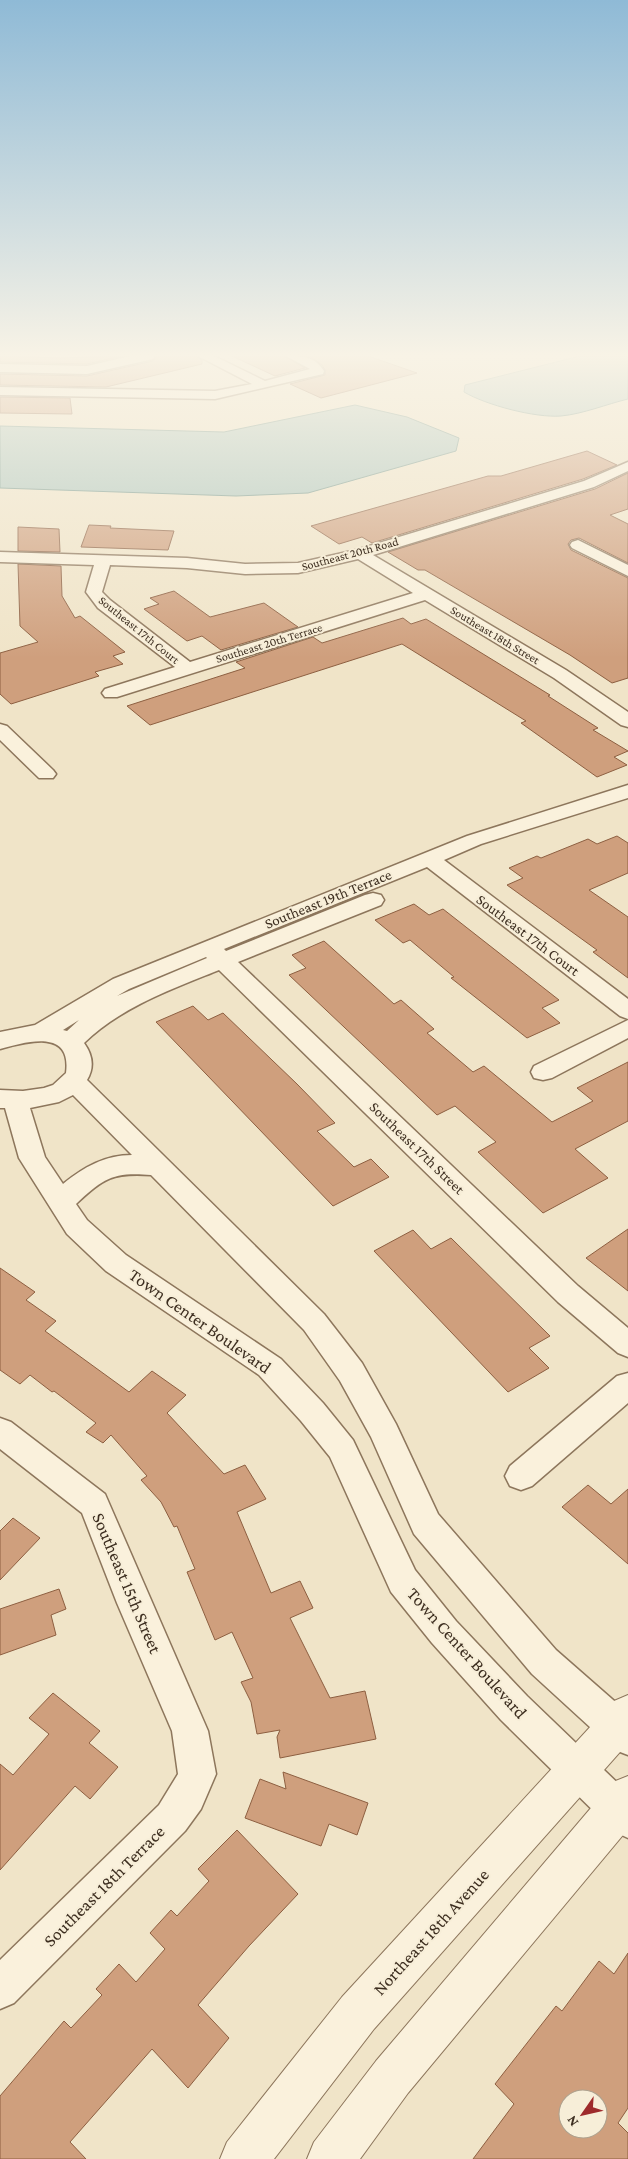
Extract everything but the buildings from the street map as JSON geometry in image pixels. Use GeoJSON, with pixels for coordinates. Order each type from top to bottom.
{"type":"FeatureCollection","features":[{"type":"Feature","properties":{"kind":"street","name":"Southeast 20th Road"},"geometry":{"type":"LineString","coordinates":[[0,557],[188,563],[273,569],[298,568],[360,554],[589,484],[628,466]]}},
{"type":"Feature","properties":{"kind":"street"},"geometry":{"type":"LineString","coordinates":[[578,545],[628,571]]}},
{"type":"Feature","properties":{"kind":"street","name":"Southeast 18th Street"},"geometry":{"type":"LineString","coordinates":[[360,554],[560,674],[628,720]]}},
{"type":"Feature","properties":{"kind":"street","name":"Southeast 17th Court"},"geometry":{"type":"LineString","coordinates":[[103,561],[95,580],[94,592],[104,604],[188,669]]}},
{"type":"Feature","properties":{"kind":"street","name":"Southeast 20th Terrace"},"geometry":{"type":"LineString","coordinates":[[111,693],[426,594]]}},
{"type":"Feature","properties":{"kind":"street"},"geometry":{"type":"LineString","coordinates":[[0,730],[46,774]]}},
{"type":"Feature","properties":{"kind":"street","name":"Southeast 19th Terrace"},"geometry":{"type":"LineString","coordinates":[[437,864],[474,840],[628,791]]}},
{"type":"Feature","properties":{"kind":"street","name":"Southeast 19th Terrace"},"geometry":{"type":"LineString","coordinates":[[40,1033],[122,984],[216,954],[437,864],[628,806]]}},
{"type":"Feature","properties":{"kind":"street","name":"Southeast 17th Court"},"geometry":{"type":"LineString","coordinates":[[437,864],[628,1011]]}},
{"type":"Feature","properties":{"kind":"street","name":"Southeast 19th Terrace"},"geometry":{"type":"LineString","coordinates":[[69,1043],[91,1022],[114,1007],[216,954]]}},
{"type":"Feature","properties":{"kind":"street","name":"Southeast 17th Street"},"geometry":{"type":"LineString","coordinates":[[216,954],[568,1294],[628,1345]]}},
{"type":"Feature","properties":{"kind":"street"},"geometry":{"type":"LineString","coordinates":[[543,1072],[628,1028]]}},
{"type":"Feature","properties":{"kind":"street"},"geometry":{"type":"LineString","coordinates":[[0,1041],[22,1034],[40,1033],[56,1036],[69,1043],[78,1052],[80,1063],[77,1076],[68,1087],[53,1095],[34,1101],[8,1100]]}},
{"type":"Feature","properties":{"kind":"street"},"geometry":{"type":"LineString","coordinates":[[73,1080],[314,1322],[351,1372],[385,1434],[426,1524],[544,1662],[624,1725]]}},
{"type":"Feature","properties":{"kind":"street","name":"Town Center Boulevard"},"geometry":{"type":"LineString","coordinates":[[8,1100],[32,1158],[77,1227],[116,1263],[270,1367],[312,1412],[342,1449],[402,1581],[451,1638],[577,1771],[624,1808]]}},
{"type":"Feature","properties":{"kind":"street"},"geometry":{"type":"LineString","coordinates":[[60,1203],[86,1178],[108,1167],[126,1163],[158,1166]]}},
{"type":"Feature","properties":{"kind":"street"},"geometry":{"type":"LineString","coordinates":[[522,1476],[628,1385]]}},
{"type":"Feature","properties":{"kind":"street","name":"Southeast 15th Street"},"geometry":{"type":"LineString","coordinates":[[0,1431],[94,1504],[111,1542],[134,1603],[190,1731],[197,1774]]}},
{"type":"Feature","properties":{"kind":"street","name":"Northeast 18th Avenue"},"geometry":{"type":"LineString","coordinates":[[244,2159],[358,2013],[577,1771],[624,1725]]}},
{"type":"Feature","properties":{"kind":"street","name":"Southeast 18th Terrace"},"geometry":{"type":"LineString","coordinates":[[0,1989],[172,1818],[188,1796],[197,1774]]}},
{"type":"Feature","properties":{"kind":"street"},"geometry":{"type":"LineString","coordinates":[[330,2159],[392,2077],[624,1808]]}},
{"type":"Feature","properties":{"kind":"water"},"geometry":{"type":"Polygon","coordinates":[[[0,457],[436,457],[308,493],[236,496],[0,488],[0,457]]]}}]}
